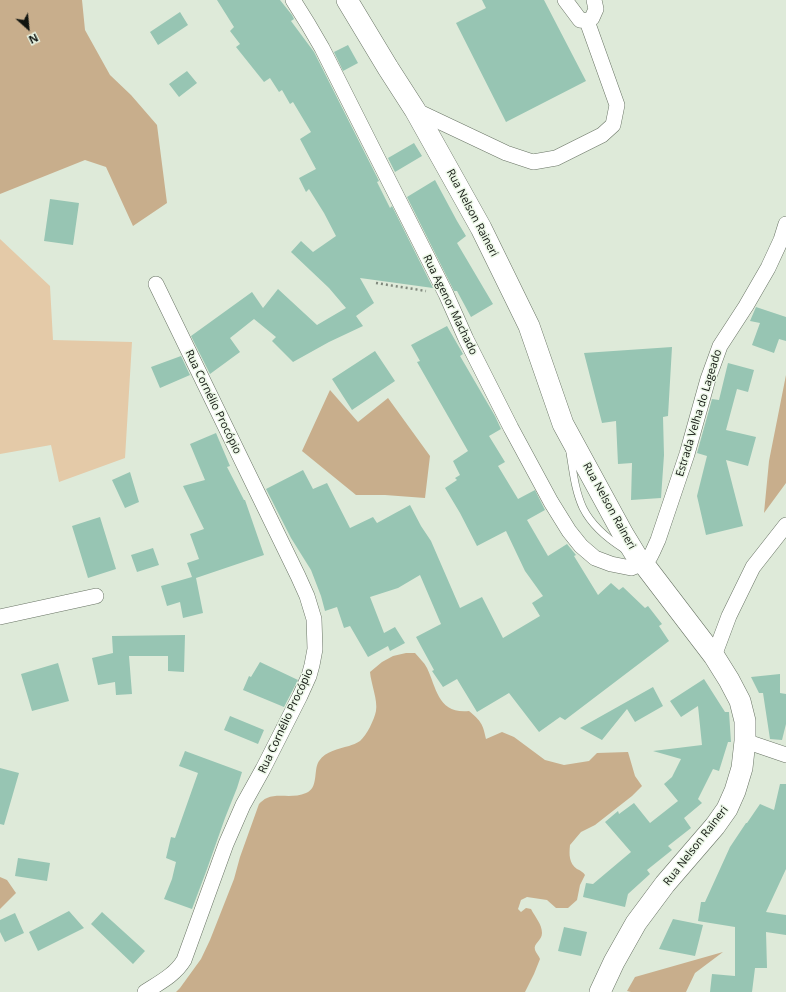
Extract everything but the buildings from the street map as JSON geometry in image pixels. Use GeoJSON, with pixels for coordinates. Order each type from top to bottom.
{"type":"FeatureCollection","features":[{"type":"Feature","properties":{"kind":"main road","name":"Rua Nelson Raineri"},"geometry":{"type":"LineString","coordinates":[[347,0],[415,110],[481,228],[529,326],[563,424],[623,534],[640,560],[714,656],[740,701],[745,721],[745,741],[742,768],[735,792],[727,809],[715,826],[666,884],[636,923],[614,962],[600,992]]}},
{"type":"Feature","properties":{"kind":"street","name":"Rua Agenor Machado"},"geometry":{"type":"LineString","coordinates":[[293,0],[322,48],[446,294],[466,339],[511,428],[551,502],[569,531],[581,546],[595,558],[611,564],[631,568],[640,560]]}},
{"type":"Feature","properties":{"kind":"street"},"geometry":{"type":"LineString","coordinates":[[565,0],[580,20],[587,21],[592,18],[596,8],[594,0]]}},
{"type":"Feature","properties":{"kind":"street"},"geometry":{"type":"LineString","coordinates":[[415,110],[506,153],[533,162],[556,158],[602,135],[613,124],[617,105],[587,21]]}},
{"type":"Feature","properties":{"kind":"street","name":"Estrada Velha do Lageado"},"geometry":{"type":"LineString","coordinates":[[640,560],[650,557],[658,540],[687,454],[708,379],[720,346],[768,268],[781,240],[786,224]]}},
{"type":"Feature","properties":{"kind":"street","name":"Rua Cornélio Procópio"},"geometry":{"type":"LineString","coordinates":[[145,992],[164,981],[181,966],[184,960],[231,831],[242,806],[263,769],[300,696],[309,676],[315,648],[314,619],[307,596],[156,284]]}},
{"type":"Feature","properties":{"kind":"street"},"geometry":{"type":"LineString","coordinates":[[714,656],[729,616],[753,568],[786,525]]}},
{"type":"Feature","properties":{"kind":"street"},"geometry":{"type":"LineString","coordinates":[[0,617],[96,596]]}},
{"type":"Feature","properties":{"kind":"street"},"geometry":{"type":"LineString","coordinates":[[745,741],[786,755]]}},
{"type":"Feature","properties":{"kind":"path"},"geometry":{"type":"LineString","coordinates":[[376,283],[446,294]]}},
{"type":"Feature","properties":{"kind":"shaded area"},"geometry":{"type":"Polygon","coordinates":[[[0,0],[82,0],[85,30],[110,75],[131,95],[157,125],[167,203],[133,226],[106,167],[85,160],[0,194],[0,0]]]}},
{"type":"Feature","properties":{"kind":"shaded area"},"geometry":{"type":"Polygon","coordinates":[[[0,239],[50,286],[53,340],[132,342],[125,458],[59,482],[51,445],[0,454],[0,239]]]}},
{"type":"Feature","properties":{"kind":"shaded area"},"geometry":{"type":"Polygon","coordinates":[[[786,375],[786,483],[764,513],[769,461],[786,375]]]}},
{"type":"Feature","properties":{"kind":"shaded area"},"geometry":{"type":"Polygon","coordinates":[[[330,390],[358,422],[388,398],[430,456],[425,498],[385,495],[356,495],[302,451],[330,390]]]}},
{"type":"Feature","properties":{"kind":"shaded area"},"geometry":{"type":"Polygon","coordinates":[[[406,653],[415,653],[424,664],[440,698],[445,704],[459,711],[469,711],[476,717],[481,723],[486,739],[502,732],[514,737],[545,760],[564,765],[589,761],[597,753],[628,752],[635,776],[642,786],[632,796],[595,825],[581,832],[570,845],[571,861],[574,867],[583,872],[585,875],[580,885],[577,900],[568,908],[556,908],[547,900],[527,897],[521,900],[518,909],[521,912],[526,908],[531,909],[542,930],[542,936],[535,946],[535,951],[540,959],[525,992],[176,992],[201,959],[210,940],[234,879],[240,857],[259,804],[265,799],[271,797],[296,796],[310,791],[313,787],[317,765],[325,755],[337,749],[353,745],[363,738],[374,719],[376,711],[376,702],[370,672],[382,662],[393,656],[406,653]]]}},
{"type":"Feature","properties":{"kind":"shaded area"},"geometry":{"type":"Polygon","coordinates":[[[0,877],[7,880],[16,893],[0,909],[0,877]]]}},
{"type":"Feature","properties":{"kind":"shaded area"},"geometry":{"type":"Polygon","coordinates":[[[723,952],[695,973],[686,992],[627,991],[635,977],[723,952]]]}}]}
